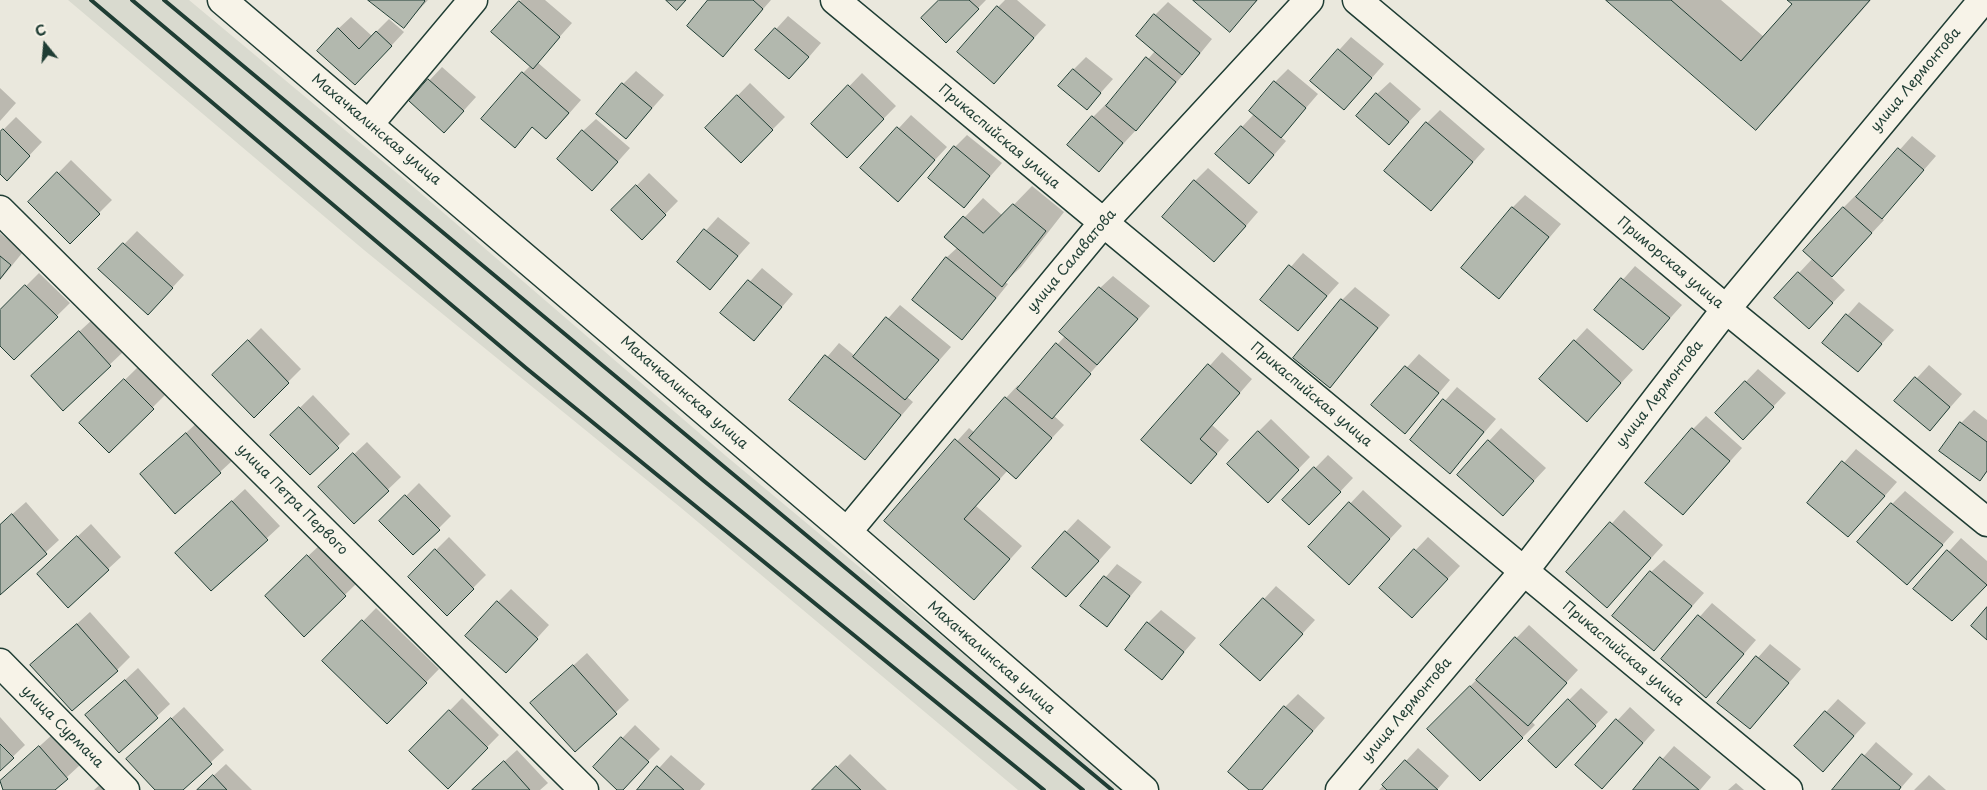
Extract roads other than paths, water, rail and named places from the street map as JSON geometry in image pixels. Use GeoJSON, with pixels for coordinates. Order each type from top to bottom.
{"type":"FeatureCollection","features":[{"type":"Feature","properties":{"kind":"street","name":"Махачкалинская улица"},"geometry":{"type":"LineString","coordinates":[[222,0],[847,532],[1144,790]]}},
{"type":"Feature","properties":{"kind":"street"},"geometry":{"type":"LineString","coordinates":[[369,124],[473,0]]}},
{"type":"Feature","properties":{"kind":"street","name":"Прикаспийская улица"},"geometry":{"type":"LineString","coordinates":[[835,0],[1788,790]]}},
{"type":"Feature","properties":{"kind":"street","name":"улица Салаватова"},"geometry":{"type":"LineString","coordinates":[[847,532],[1103,223],[1309,0]]}},
{"type":"Feature","properties":{"kind":"street","name":"Приморская улица"},"geometry":{"type":"LineString","coordinates":[[1358,0],[1726,309],[1987,522]]}},
{"type":"Feature","properties":{"kind":"street","name":"улица Лермонтова"},"geometry":{"type":"LineString","coordinates":[[1340,790],[1524,571],[1726,309],[1983,0]]}},
{"type":"Feature","properties":{"kind":"street","name":"улица Петра Первого"},"geometry":{"type":"LineString","coordinates":[[0,210],[584,790]]}},
{"type":"Feature","properties":{"kind":"street","name":"улица Сурмача"},"geometry":{"type":"LineString","coordinates":[[0,663],[125,790]]}},
{"type":"Feature","properties":{"kind":"railway"},"geometry":{"type":"LineString","coordinates":[[91,0],[526,368],[1044,790]]}},
{"type":"Feature","properties":{"kind":"railway"},"geometry":{"type":"LineString","coordinates":[[132,0],[704,481],[1083,790]]}},
{"type":"Feature","properties":{"kind":"railway"},"geometry":{"type":"LineString","coordinates":[[164,0],[1112,790]]}}]}
